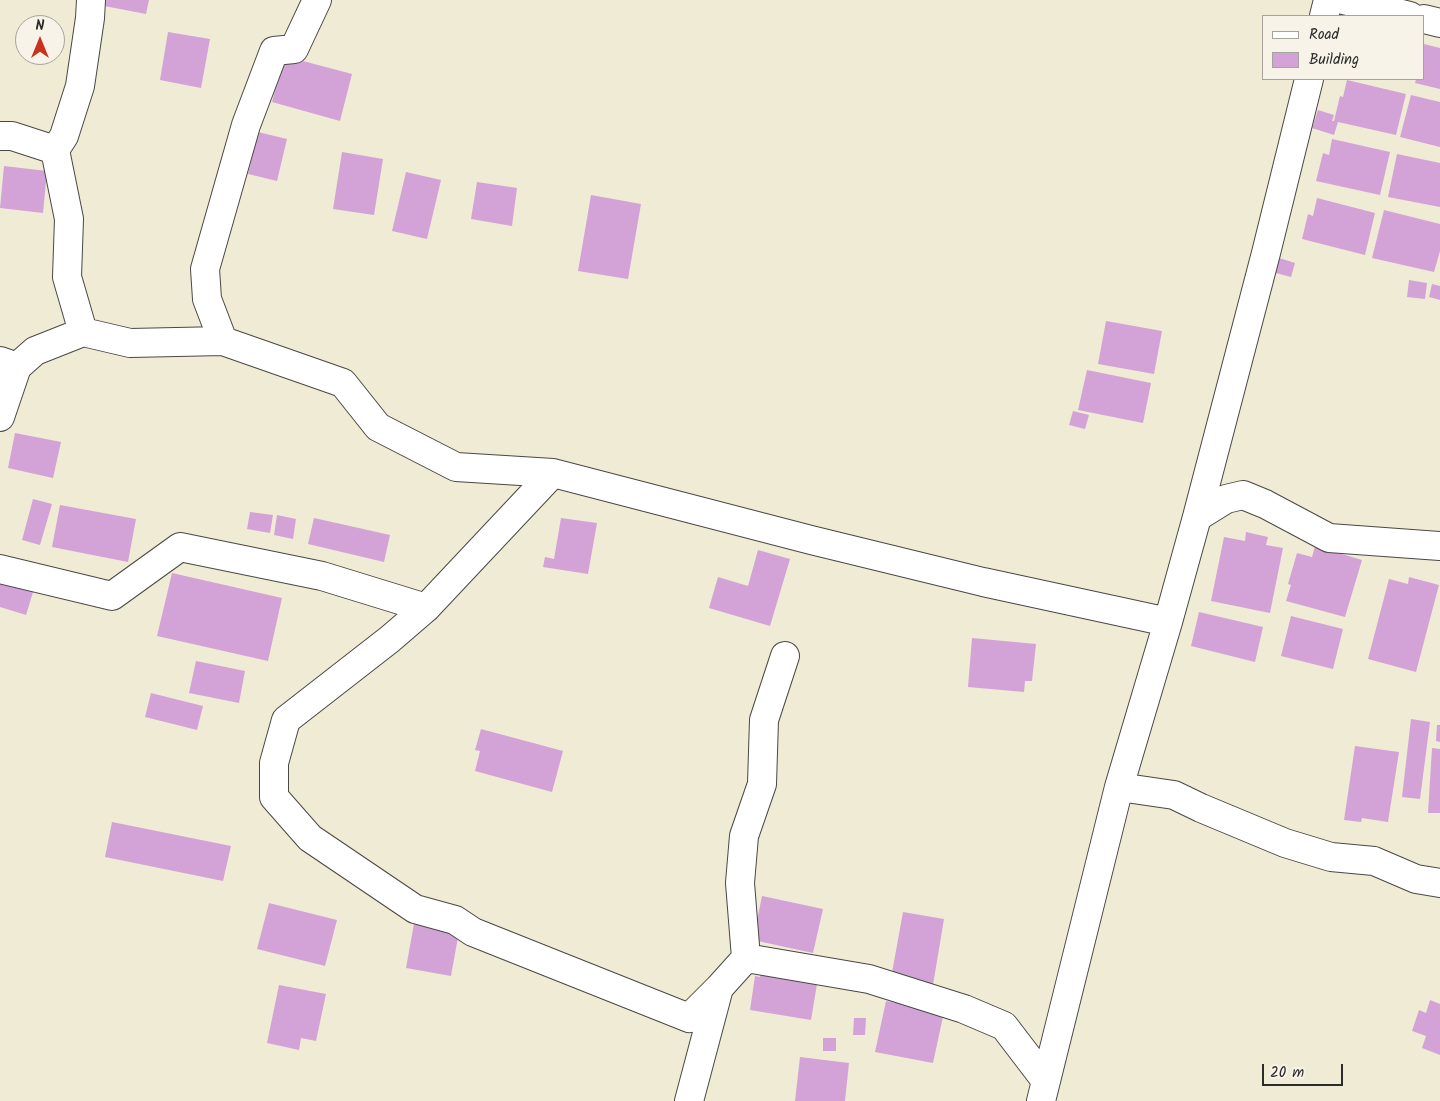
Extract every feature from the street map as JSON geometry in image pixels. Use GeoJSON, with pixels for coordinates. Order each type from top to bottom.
{"type":"FeatureCollection","features":[{"type":"Feature","properties":{"kind":"street"},"geometry":{"type":"LineString","coordinates":[[83,332],[67,277],[69,219],[55,150],[64,136],[80,86],[91,0]]}},
{"type":"Feature","properties":{"kind":"street"},"geometry":{"type":"LineString","coordinates":[[223,341],[207,299],[204,269],[246,125],[274,50],[294,49],[317,0]]}},
{"type":"Feature","properties":{"kind":"street"},"geometry":{"type":"LineString","coordinates":[[1324,15],[1328,0]]}},
{"type":"Feature","properties":{"kind":"street"},"geometry":{"type":"LineString","coordinates":[[1343,0],[1406,15]]}},
{"type":"Feature","properties":{"kind":"street"},"geometry":{"type":"LineString","coordinates":[[1425,20],[1440,23]]}},
{"type":"Feature","properties":{"kind":"street"},"geometry":{"type":"LineString","coordinates":[[1044,1091],[1119,787],[1197,517],[1309,80]]}},
{"type":"Feature","properties":{"kind":"street"},"geometry":{"type":"LineString","coordinates":[[0,136],[12,136],[55,150]]}},
{"type":"Feature","properties":{"kind":"street"},"geometry":{"type":"LineString","coordinates":[[0,417],[9,364],[36,350],[83,332],[130,343],[223,341],[343,383],[378,427],[456,467],[553,473],[811,540],[983,582],[1168,622]]}},
{"type":"Feature","properties":{"kind":"street"},"geometry":{"type":"LineString","coordinates":[[553,473],[426,608],[286,720],[274,763],[274,798],[310,838],[415,909],[455,920],[473,932],[689,1018],[746,958],[740,883],[744,836],[762,784],[764,720],[785,656]]}},
{"type":"Feature","properties":{"kind":"street"},"geometry":{"type":"LineString","coordinates":[[1197,517],[1226,499],[1243,495],[1265,504],[1329,538],[1440,546]]}},
{"type":"Feature","properties":{"kind":"street"},"geometry":{"type":"LineString","coordinates":[[0,569],[112,596],[180,546],[322,576],[426,608]]}},
{"type":"Feature","properties":{"kind":"street"},"geometry":{"type":"LineString","coordinates":[[1119,787],[1174,795],[1285,844],[1331,857],[1374,861],[1416,879],[1440,883]]}},
{"type":"Feature","properties":{"kind":"street"},"geometry":{"type":"LineString","coordinates":[[746,958],[869,979],[972,1012],[1004,1026],[1044,1091]]}},
{"type":"Feature","properties":{"kind":"street"},"geometry":{"type":"LineString","coordinates":[[689,1101],[719,988]]}},
{"type":"Feature","properties":{"kind":"building"},"geometry":{"type":"Polygon","coordinates":[[[100,0],[149,0],[146,14],[99,5],[100,0]]]}},
{"type":"Feature","properties":{"kind":"building"},"geometry":{"type":"Polygon","coordinates":[[[168,32],[210,39],[201,88],[160,80],[168,32]]]}},
{"type":"Feature","properties":{"kind":"building"},"geometry":{"type":"Polygon","coordinates":[[[1425,44],[1440,48],[1440,89],[1415,83],[1416,80],[1425,80],[1425,44]]]}},
{"type":"Feature","properties":{"kind":"building"},"geometry":{"type":"Polygon","coordinates":[[[284,56],[352,74],[340,121],[272,102],[284,56]]]}},
{"type":"Feature","properties":{"kind":"building"},"geometry":{"type":"Polygon","coordinates":[[[1347,80],[1406,94],[1396,135],[1338,122],[1334,135],[1312,128],[1318,110],[1334,115],[1332,121],[1334,121],[1340,96],[1343,97],[1347,80]]]}},
{"type":"Feature","properties":{"kind":"building"},"geometry":{"type":"Polygon","coordinates":[[[1411,95],[1440,102],[1440,147],[1400,137],[1411,95]]]}},
{"type":"Feature","properties":{"kind":"building"},"geometry":{"type":"Polygon","coordinates":[[[258,132],[287,139],[277,181],[248,174],[258,132]]]}},
{"type":"Feature","properties":{"kind":"building"},"geometry":{"type":"Polygon","coordinates":[[[1332,139],[1390,152],[1380,195],[1316,181],[1323,153],[1329,155],[1332,139]]]}},
{"type":"Feature","properties":{"kind":"building"},"geometry":{"type":"Polygon","coordinates":[[[342,152],[383,159],[374,215],[333,209],[342,152]]]}},
{"type":"Feature","properties":{"kind":"building"},"geometry":{"type":"Polygon","coordinates":[[[1397,154],[1440,163],[1440,207],[1388,197],[1397,154]]]}},
{"type":"Feature","properties":{"kind":"building"},"geometry":{"type":"Polygon","coordinates":[[[4,166],[47,171],[43,213],[0,208],[4,166]]]}},
{"type":"Feature","properties":{"kind":"building"},"geometry":{"type":"Polygon","coordinates":[[[406,172],[441,180],[427,239],[392,231],[406,172]]]}},
{"type":"Feature","properties":{"kind":"building"},"geometry":{"type":"Polygon","coordinates":[[[477,182],[517,188],[512,226],[471,219],[477,182]]]}},
{"type":"Feature","properties":{"kind":"building"},"geometry":{"type":"Polygon","coordinates":[[[591,195],[641,204],[628,279],[578,271],[591,195]]]}},
{"type":"Feature","properties":{"kind":"building"},"geometry":{"type":"Polygon","coordinates":[[[1317,198],[1375,213],[1365,255],[1302,239],[1308,214],[1313,216],[1317,198]]]}},
{"type":"Feature","properties":{"kind":"building"},"geometry":{"type":"Polygon","coordinates":[[[1384,210],[1440,224],[1440,251],[1434,272],[1372,258],[1384,210]]]}},
{"type":"Feature","properties":{"kind":"building"},"geometry":{"type":"Polygon","coordinates":[[[1276,257],[1295,263],[1291,277],[1272,272],[1276,257]]]}},
{"type":"Feature","properties":{"kind":"building"},"geometry":{"type":"Polygon","coordinates":[[[1409,280],[1427,283],[1425,299],[1407,297],[1409,280]]]}},
{"type":"Feature","properties":{"kind":"building"},"geometry":{"type":"Polygon","coordinates":[[[1432,284],[1440,286],[1440,300],[1429,297],[1432,284]]]}},
{"type":"Feature","properties":{"kind":"building"},"geometry":{"type":"Polygon","coordinates":[[[1106,321],[1162,331],[1154,374],[1098,364],[1106,321]]]}},
{"type":"Feature","properties":{"kind":"building"},"geometry":{"type":"Polygon","coordinates":[[[1087,370],[1151,383],[1143,423],[1078,410],[1087,370]]]}},
{"type":"Feature","properties":{"kind":"building"},"geometry":{"type":"Polygon","coordinates":[[[1073,411],[1089,415],[1085,429],[1069,425],[1073,411]]]}},
{"type":"Feature","properties":{"kind":"building"},"geometry":{"type":"Polygon","coordinates":[[[15,433],[61,442],[53,478],[8,468],[15,433]]]}},
{"type":"Feature","properties":{"kind":"building"},"geometry":{"type":"Polygon","coordinates":[[[33,499],[52,504],[40,545],[22,540],[33,499]]]}},
{"type":"Feature","properties":{"kind":"building"},"geometry":{"type":"Polygon","coordinates":[[[60,505],[136,519],[128,562],[52,547],[60,505]]]}},
{"type":"Feature","properties":{"kind":"building"},"geometry":{"type":"Polygon","coordinates":[[[250,512],[273,515],[270,533],[247,529],[250,512]]]}},
{"type":"Feature","properties":{"kind":"building"},"geometry":{"type":"Polygon","coordinates":[[[277,515],[296,519],[293,539],[274,535],[277,515]]]}},
{"type":"Feature","properties":{"kind":"building"},"geometry":{"type":"Polygon","coordinates":[[[314,518],[390,535],[384,562],[308,544],[314,518]]]}},
{"type":"Feature","properties":{"kind":"building"},"geometry":{"type":"Polygon","coordinates":[[[561,518],[597,523],[588,574],[543,567],[545,557],[554,559],[561,518]]]}},
{"type":"Feature","properties":{"kind":"building"},"geometry":{"type":"Polygon","coordinates":[[[1246,532],[1268,537],[1266,545],[1283,548],[1270,613],[1211,601],[1224,537],[1245,541],[1246,532]]]}},
{"type":"Feature","properties":{"kind":"building"},"geometry":{"type":"Polygon","coordinates":[[[1315,546],[1362,560],[1345,617],[1286,601],[1291,585],[1288,584],[1297,553],[1312,557],[1315,546]]]}},
{"type":"Feature","properties":{"kind":"building"},"geometry":{"type":"Polygon","coordinates":[[[758,550],[790,559],[770,626],[709,608],[718,577],[748,586],[758,550]]]}},
{"type":"Feature","properties":{"kind":"building"},"geometry":{"type":"Polygon","coordinates":[[[172,573],[282,598],[268,661],[157,636],[172,573]]]}},
{"type":"Feature","properties":{"kind":"building"},"geometry":{"type":"Polygon","coordinates":[[[1409,577],[1439,585],[1416,672],[1368,659],[1389,579],[1408,584],[1409,577]]]}},
{"type":"Feature","properties":{"kind":"building"},"geometry":{"type":"Polygon","coordinates":[[[0,578],[34,589],[26,615],[0,607],[0,578]]]}},
{"type":"Feature","properties":{"kind":"building"},"geometry":{"type":"Polygon","coordinates":[[[1199,612],[1263,627],[1255,662],[1191,646],[1199,612]]]}},
{"type":"Feature","properties":{"kind":"building"},"geometry":{"type":"Polygon","coordinates":[[[1291,616],[1343,629],[1333,669],[1281,656],[1291,616]]]}},
{"type":"Feature","properties":{"kind":"building"},"geometry":{"type":"Polygon","coordinates":[[[972,638],[1036,644],[1032,681],[1025,681],[1024,692],[968,687],[972,638]]]}},
{"type":"Feature","properties":{"kind":"building"},"geometry":{"type":"Polygon","coordinates":[[[196,661],[245,671],[239,703],[189,693],[196,661]]]}},
{"type":"Feature","properties":{"kind":"building"},"geometry":{"type":"Polygon","coordinates":[[[151,693],[203,706],[197,730],[145,717],[151,693]]]}},
{"type":"Feature","properties":{"kind":"building"},"geometry":{"type":"Polygon","coordinates":[[[1411,719],[1430,722],[1420,799],[1402,797],[1411,719]]]}},
{"type":"Feature","properties":{"kind":"building"},"geometry":{"type":"Polygon","coordinates":[[[1437,725],[1440,725],[1440,742],[1436,741],[1437,725]]]}},
{"type":"Feature","properties":{"kind":"building"},"geometry":{"type":"Polygon","coordinates":[[[481,729],[563,751],[552,792],[475,771],[480,751],[475,750],[481,729]]]}},
{"type":"Feature","properties":{"kind":"building"},"geometry":{"type":"Polygon","coordinates":[[[1355,746],[1399,752],[1388,822],[1362,818],[1361,822],[1344,820],[1355,746]]]}},
{"type":"Feature","properties":{"kind":"building"},"geometry":{"type":"Polygon","coordinates":[[[1432,748],[1440,749],[1440,813],[1428,813],[1432,748]]]}},
{"type":"Feature","properties":{"kind":"building"},"geometry":{"type":"Polygon","coordinates":[[[112,822],[231,846],[223,881],[105,857],[112,822]]]}},
{"type":"Feature","properties":{"kind":"building"},"geometry":{"type":"Polygon","coordinates":[[[762,896],[823,909],[813,953],[753,940],[762,896]]]}},
{"type":"Feature","properties":{"kind":"building"},"geometry":{"type":"Polygon","coordinates":[[[269,903],[337,920],[325,966],[257,949],[269,903]]]}},
{"type":"Feature","properties":{"kind":"building"},"geometry":{"type":"Polygon","coordinates":[[[903,912],[944,919],[933,985],[891,978],[903,912]]]}},
{"type":"Feature","properties":{"kind":"building"},"geometry":{"type":"Polygon","coordinates":[[[415,918],[460,926],[451,976],[406,968],[415,918]]]}},
{"type":"Feature","properties":{"kind":"building"},"geometry":{"type":"Polygon","coordinates":[[[762,964],[819,972],[811,1020],[750,1010],[755,976],[760,977],[762,964]]]}},
{"type":"Feature","properties":{"kind":"building"},"geometry":{"type":"Polygon","coordinates":[[[279,985],[326,994],[316,1041],[301,1038],[299,1050],[267,1043],[279,985]]]}},
{"type":"Feature","properties":{"kind":"building"},"geometry":{"type":"Polygon","coordinates":[[[1430,1000],[1440,1004],[1440,1055],[1422,1048],[1426,1036],[1412,1031],[1419,1010],[1426,1013],[1430,1000]]]}},
{"type":"Feature","properties":{"kind":"building"},"geometry":{"type":"Polygon","coordinates":[[[886,1001],[944,1012],[933,1063],[875,1052],[886,1001]]]}},
{"type":"Feature","properties":{"kind":"building"},"geometry":{"type":"Polygon","coordinates":[[[854,1018],[866,1018],[865,1035],[853,1035],[854,1018]]]}},
{"type":"Feature","properties":{"kind":"building"},"geometry":{"type":"Polygon","coordinates":[[[823,1038],[836,1038],[836,1051],[823,1051],[823,1038]]]}},
{"type":"Feature","properties":{"kind":"building"},"geometry":{"type":"Polygon","coordinates":[[[800,1057],[849,1063],[845,1101],[795,1101],[800,1057]]]}}]}
